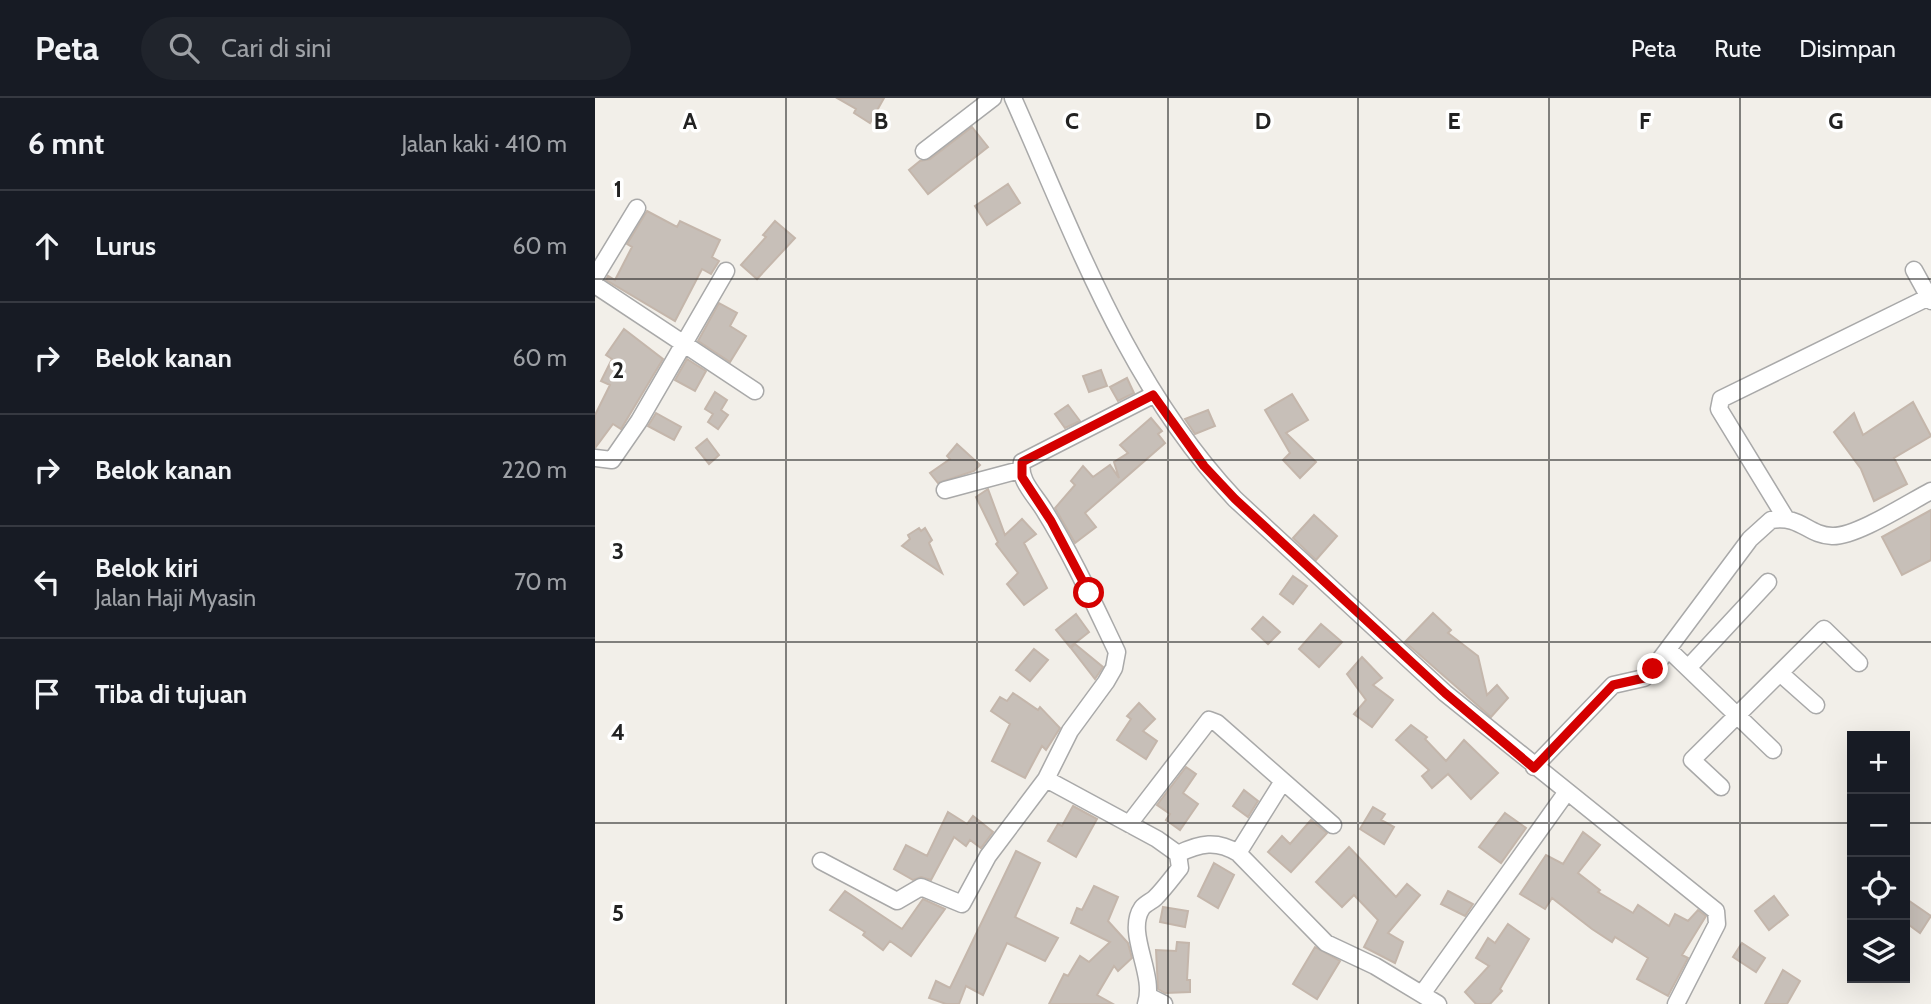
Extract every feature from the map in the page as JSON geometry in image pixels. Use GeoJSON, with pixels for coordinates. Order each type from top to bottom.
{"type":"FeatureCollection","features":[{"type":"Feature","properties":{"kind":"street"},"geometry":{"type":"LineString","coordinates":[[924,151],[993,98]]}},
{"type":"Feature","properties":{"kind":"street"},"geometry":{"type":"LineString","coordinates":[[1013,98],[1076,246],[1153,395],[1204,466],[1235,499],[1445,693],[1534,768],[1716,911],[1717,924],[1677,1004]]}},
{"type":"Feature","properties":{"kind":"street"},"geometry":{"type":"LineString","coordinates":[[595,277],[637,208]]}},
{"type":"Feature","properties":{"kind":"street"},"geometry":{"type":"LineString","coordinates":[[1785,517],[1719,409],[1721,399],[1930,298],[1915,270]]}},
{"type":"Feature","properties":{"kind":"street"},"geometry":{"type":"LineString","coordinates":[[595,458],[612,460],[639,421],[726,271]]}},
{"type":"Feature","properties":{"kind":"street"},"geometry":{"type":"LineString","coordinates":[[595,285],[755,391]]}},
{"type":"Feature","properties":{"kind":"street"},"geometry":{"type":"LineString","coordinates":[[821,861],[897,901],[921,887],[962,904],[988,856],[1046,779],[1070,731],[1114,668],[1117,652],[1051,521],[1020,470],[1022,462],[1153,395]]}},
{"type":"Feature","properties":{"kind":"street"},"geometry":{"type":"LineString","coordinates":[[945,490],[1020,470]]}},
{"type":"Feature","properties":{"kind":"street"},"geometry":{"type":"LineString","coordinates":[[1534,768],[1613,685],[1644,678],[1750,539],[1770,520],[1785,517],[1835,536],[1851,531],[1931,491]]}},
{"type":"Feature","properties":{"kind":"street"},"geometry":{"type":"LineString","coordinates":[[1688,668],[1768,582]]}},
{"type":"Feature","properties":{"kind":"street"},"geometry":{"type":"LineString","coordinates":[[1721,786],[1692,760],[1824,629],[1859,663]]}},
{"type":"Feature","properties":{"kind":"street"},"geometry":{"type":"LineString","coordinates":[[1668,649],[1773,750]]}},
{"type":"Feature","properties":{"kind":"street"},"geometry":{"type":"LineString","coordinates":[[1780,673],[1816,705]]}},
{"type":"Feature","properties":{"kind":"street"},"geometry":{"type":"LineString","coordinates":[[1129,824],[1209,720],[1217,723],[1333,825]]}},
{"type":"Feature","properties":{"kind":"street"},"geometry":{"type":"LineString","coordinates":[[1046,779],[1178,854],[1212,846],[1238,853],[1327,943],[1375,966],[1438,1004]]}},
{"type":"Feature","properties":{"kind":"street"},"geometry":{"type":"LineString","coordinates":[[1238,853],[1283,781]]}},
{"type":"Feature","properties":{"kind":"street"},"geometry":{"type":"LineString","coordinates":[[1422,994],[1566,793]]}},
{"type":"Feature","properties":{"kind":"street"},"geometry":{"type":"LineString","coordinates":[[1164,1004],[1147,1000],[1148,971],[1139,944],[1138,921],[1143,908],[1157,897],[1180,868],[1178,854]]}},
{"type":"Feature","properties":{"kind":"building"},"geometry":{"type":"Polygon","coordinates":[[[837,98],[884,98],[870,123],[854,113],[856,109],[837,98]]]}},
{"type":"Feature","properties":{"kind":"building"},"geometry":{"type":"Polygon","coordinates":[[[972,127],[988,147],[928,194],[909,170],[920,161],[930,159],[972,127]]]}},
{"type":"Feature","properties":{"kind":"building"},"geometry":{"type":"Polygon","coordinates":[[[1008,184],[1020,203],[987,225],[975,206],[1008,184]]]}},
{"type":"Feature","properties":{"kind":"building"},"geometry":{"type":"Polygon","coordinates":[[[647,211],[677,227],[680,221],[720,240],[712,257],[719,261],[711,274],[702,269],[675,321],[606,280],[608,276],[615,280],[632,247],[627,244],[647,211]]]}},
{"type":"Feature","properties":{"kind":"building"},"geometry":{"type":"Polygon","coordinates":[[[775,221],[795,238],[757,279],[741,265],[766,237],[763,235],[775,221]]]}},
{"type":"Feature","properties":{"kind":"building"},"geometry":{"type":"Polygon","coordinates":[[[719,303],[737,313],[730,326],[746,336],[730,362],[698,341],[719,303]]]}},
{"type":"Feature","properties":{"kind":"building"},"geometry":{"type":"Polygon","coordinates":[[[624,329],[663,359],[621,429],[613,424],[595,448],[595,415],[610,385],[601,381],[612,359],[606,355],[624,329]]]}},
{"type":"Feature","properties":{"kind":"building"},"geometry":{"type":"Polygon","coordinates":[[[687,359],[706,371],[695,391],[675,380],[687,359]]]}},
{"type":"Feature","properties":{"kind":"building"},"geometry":{"type":"Polygon","coordinates":[[[1101,370],[1107,386],[1089,392],[1083,376],[1101,370]]]}},
{"type":"Feature","properties":{"kind":"building"},"geometry":{"type":"Polygon","coordinates":[[[1127,378],[1134,393],[1118,401],[1110,387],[1127,378]]]}},
{"type":"Feature","properties":{"kind":"building"},"geometry":{"type":"Polygon","coordinates":[[[715,392],[727,400],[721,410],[728,415],[718,429],[708,422],[713,414],[705,409],[715,392]]]}},
{"type":"Feature","properties":{"kind":"building"},"geometry":{"type":"Polygon","coordinates":[[[1292,394],[1308,420],[1286,433],[1316,462],[1300,478],[1283,460],[1290,453],[1265,410],[1292,394]]]}},
{"type":"Feature","properties":{"kind":"building"},"geometry":{"type":"Polygon","coordinates":[[[1913,402],[1931,436],[1894,458],[1907,484],[1874,501],[1861,469],[1834,432],[1854,413],[1863,435],[1913,402]]]}},
{"type":"Feature","properties":{"kind":"building"},"geometry":{"type":"Polygon","coordinates":[[[1068,405],[1080,421],[1065,428],[1055,414],[1068,405]]]}},
{"type":"Feature","properties":{"kind":"building"},"geometry":{"type":"Polygon","coordinates":[[[1208,410],[1215,426],[1195,434],[1185,419],[1208,410]]]}},
{"type":"Feature","properties":{"kind":"building"},"geometry":{"type":"Polygon","coordinates":[[[656,413],[681,427],[674,440],[648,426],[656,413]]]}},
{"type":"Feature","properties":{"kind":"building"},"geometry":{"type":"Polygon","coordinates":[[[1151,418],[1162,431],[1158,434],[1165,443],[1085,513],[1096,527],[1075,543],[1055,508],[1075,485],[1071,481],[1083,466],[1093,477],[1110,465],[1119,478],[1114,462],[1128,453],[1120,445],[1151,418]]]}},
{"type":"Feature","properties":{"kind":"building"},"geometry":{"type":"Polygon","coordinates":[[[707,439],[719,455],[709,464],[696,448],[707,439]]]}},
{"type":"Feature","properties":{"kind":"building"},"geometry":{"type":"Polygon","coordinates":[[[957,444],[980,465],[974,471],[938,483],[930,473],[950,459],[947,456],[957,444]]]}},
{"type":"Feature","properties":{"kind":"building"},"geometry":{"type":"Polygon","coordinates":[[[988,489],[1005,535],[1022,519],[1036,534],[1024,543],[1047,588],[1024,605],[1007,584],[1018,573],[996,544],[998,542],[976,497],[988,489]]]}},
{"type":"Feature","properties":{"kind":"building"},"geometry":{"type":"Polygon","coordinates":[[[1931,510],[1931,560],[1902,575],[1882,537],[1931,510]]]}},
{"type":"Feature","properties":{"kind":"building"},"geometry":{"type":"Polygon","coordinates":[[[1314,515],[1337,536],[1316,560],[1293,538],[1314,515]]]}},
{"type":"Feature","properties":{"kind":"building"},"geometry":{"type":"Polygon","coordinates":[[[919,528],[921,531],[925,528],[932,540],[929,543],[942,573],[902,546],[910,539],[908,535],[919,528]]]}},
{"type":"Feature","properties":{"kind":"building"},"geometry":{"type":"Polygon","coordinates":[[[1293,576],[1307,586],[1293,604],[1280,594],[1293,576]]]}},
{"type":"Feature","properties":{"kind":"building"},"geometry":{"type":"Polygon","coordinates":[[[1433,613],[1451,630],[1448,633],[1478,656],[1487,695],[1497,685],[1508,698],[1491,717],[1405,642],[1433,613]]]}},
{"type":"Feature","properties":{"kind":"building"},"geometry":{"type":"Polygon","coordinates":[[[1076,614],[1089,632],[1070,647],[1056,630],[1076,614]]]}},
{"type":"Feature","properties":{"kind":"building"},"geometry":{"type":"Polygon","coordinates":[[[1263,617],[1280,632],[1268,644],[1252,629],[1263,617]]]}},
{"type":"Feature","properties":{"kind":"building"},"geometry":{"type":"Polygon","coordinates":[[[1321,624],[1342,642],[1319,667],[1299,649],[1321,624]]]}},
{"type":"Feature","properties":{"kind":"building"},"geometry":{"type":"Polygon","coordinates":[[[1075,644],[1103,667],[1095,679],[1071,648],[1075,644]]]}},
{"type":"Feature","properties":{"kind":"building"},"geometry":{"type":"Polygon","coordinates":[[[1034,649],[1048,660],[1030,681],[1016,670],[1034,649]]]}},
{"type":"Feature","properties":{"kind":"building"},"geometry":{"type":"Polygon","coordinates":[[[1362,657],[1382,678],[1373,685],[1393,700],[1372,727],[1354,714],[1366,700],[1347,674],[1362,657]]]}},
{"type":"Feature","properties":{"kind":"building"},"geometry":{"type":"Polygon","coordinates":[[[1013,693],[1038,710],[1040,707],[1060,728],[1046,750],[1042,746],[1025,778],[992,761],[1010,724],[991,711],[1000,697],[1007,701],[1013,693]]]}},
{"type":"Feature","properties":{"kind":"building"},"geometry":{"type":"Polygon","coordinates":[[[1139,703],[1155,719],[1143,731],[1157,741],[1146,759],[1117,740],[1131,719],[1127,716],[1139,703]]]}},
{"type":"Feature","properties":{"kind":"building"},"geometry":{"type":"Polygon","coordinates":[[[1411,725],[1427,737],[1425,739],[1446,761],[1464,740],[1498,773],[1471,799],[1448,774],[1432,788],[1422,776],[1429,770],[1396,740],[1411,725]]]}},
{"type":"Feature","properties":{"kind":"building"},"geometry":{"type":"Polygon","coordinates":[[[1186,767],[1196,774],[1183,793],[1198,804],[1180,830],[1166,820],[1170,814],[1157,805],[1186,767]]]}},
{"type":"Feature","properties":{"kind":"building"},"geometry":{"type":"Polygon","coordinates":[[[1244,790],[1258,801],[1248,817],[1233,806],[1244,790]]]}},
{"type":"Feature","properties":{"kind":"building"},"geometry":{"type":"Polygon","coordinates":[[[1073,806],[1097,819],[1076,857],[1048,841],[1058,824],[1062,826],[1073,806]]]}},
{"type":"Feature","properties":{"kind":"building"},"geometry":{"type":"Polygon","coordinates":[[[1373,807],[1385,814],[1381,820],[1394,827],[1384,844],[1360,829],[1373,807]]]}},
{"type":"Feature","properties":{"kind":"building"},"geometry":{"type":"Polygon","coordinates":[[[948,812],[967,824],[973,816],[993,832],[981,848],[970,840],[966,846],[954,837],[931,880],[921,877],[913,880],[894,869],[906,845],[927,856],[948,812]]]}},
{"type":"Feature","properties":{"kind":"building"},"geometry":{"type":"Polygon","coordinates":[[[1505,813],[1526,828],[1501,863],[1479,847],[1505,813]]]}},
{"type":"Feature","properties":{"kind":"building"},"geometry":{"type":"Polygon","coordinates":[[[1311,820],[1327,833],[1291,872],[1268,852],[1282,836],[1290,844],[1311,820]]]}},
{"type":"Feature","properties":{"kind":"building"},"geometry":{"type":"Polygon","coordinates":[[[1583,832],[1600,845],[1578,873],[1600,890],[1598,892],[1633,913],[1638,905],[1669,926],[1675,914],[1688,921],[1698,910],[1706,916],[1682,955],[1688,958],[1668,996],[1637,979],[1648,958],[1615,937],[1612,942],[1552,898],[1545,909],[1520,894],[1546,855],[1563,864],[1583,832]]]}},
{"type":"Feature","properties":{"kind":"building"},"geometry":{"type":"Polygon","coordinates":[[[1349,847],[1396,897],[1407,884],[1420,895],[1388,933],[1403,942],[1395,963],[1364,947],[1378,920],[1354,895],[1342,907],[1316,882],[1349,847]]]}},
{"type":"Feature","properties":{"kind":"building"},"geometry":{"type":"Polygon","coordinates":[[[1016,851],[1040,863],[1015,917],[1058,938],[1045,961],[1007,943],[983,995],[966,986],[959,1004],[946,1004],[929,998],[936,981],[950,988],[1016,851]]]}},
{"type":"Feature","properties":{"kind":"building"},"geometry":{"type":"Polygon","coordinates":[[[1214,863],[1234,875],[1218,908],[1198,896],[1214,863]]]}},
{"type":"Feature","properties":{"kind":"building"},"geometry":{"type":"Polygon","coordinates":[[[1094,886],[1118,897],[1108,921],[1128,943],[1132,958],[1118,971],[1114,966],[1097,995],[1113,1004],[1049,1004],[1064,974],[1068,976],[1080,956],[1089,962],[1110,942],[1071,923],[1077,908],[1082,910],[1094,886]]]}},
{"type":"Feature","properties":{"kind":"building"},"geometry":{"type":"Polygon","coordinates":[[[845,891],[902,929],[923,899],[945,909],[911,956],[890,941],[883,950],[863,935],[865,932],[830,910],[845,891]]]}},
{"type":"Feature","properties":{"kind":"building"},"geometry":{"type":"Polygon","coordinates":[[[1448,891],[1473,904],[1465,916],[1441,904],[1448,891]]]}},
{"type":"Feature","properties":{"kind":"building"},"geometry":{"type":"Polygon","coordinates":[[[1774,896],[1788,915],[1769,930],[1755,911],[1774,896]]]}},
{"type":"Feature","properties":{"kind":"building"},"geometry":{"type":"Polygon","coordinates":[[[1910,901],[1931,916],[1920,933],[1910,926],[1910,901]]]}},
{"type":"Feature","properties":{"kind":"building"},"geometry":{"type":"Polygon","coordinates":[[[1163,907],[1188,911],[1185,927],[1160,922],[1163,907]]]}},
{"type":"Feature","properties":{"kind":"building"},"geometry":{"type":"Polygon","coordinates":[[[1508,924],[1529,939],[1500,989],[1502,991],[1490,1004],[1476,1004],[1465,992],[1489,966],[1476,958],[1488,938],[1495,943],[1508,924]]]}},
{"type":"Feature","properties":{"kind":"building"},"geometry":{"type":"Polygon","coordinates":[[[1177,942],[1189,943],[1187,980],[1190,980],[1190,992],[1165,993],[1158,989],[1156,950],[1176,951],[1177,942]]]}},
{"type":"Feature","properties":{"kind":"building"},"geometry":{"type":"Polygon","coordinates":[[[1742,943],[1765,958],[1756,972],[1733,957],[1742,943]]]}},
{"type":"Feature","properties":{"kind":"building"},"geometry":{"type":"Polygon","coordinates":[[[1315,947],[1340,961],[1317,999],[1293,984],[1315,947]]]}},
{"type":"Feature","properties":{"kind":"building"},"geometry":{"type":"Polygon","coordinates":[[[1783,970],[1800,981],[1787,1004],[1765,1004],[1783,970]]]}},
{"type":"Feature","properties":{"kind":"route"},"geometry":{"type":"LineString","coordinates":[[1089,593],[1051,521],[1022,477],[1022,462],[1153,395],[1204,466],[1235,499],[1445,693],[1534,768],[1613,685],[1644,678],[1653,669]]}}]}
